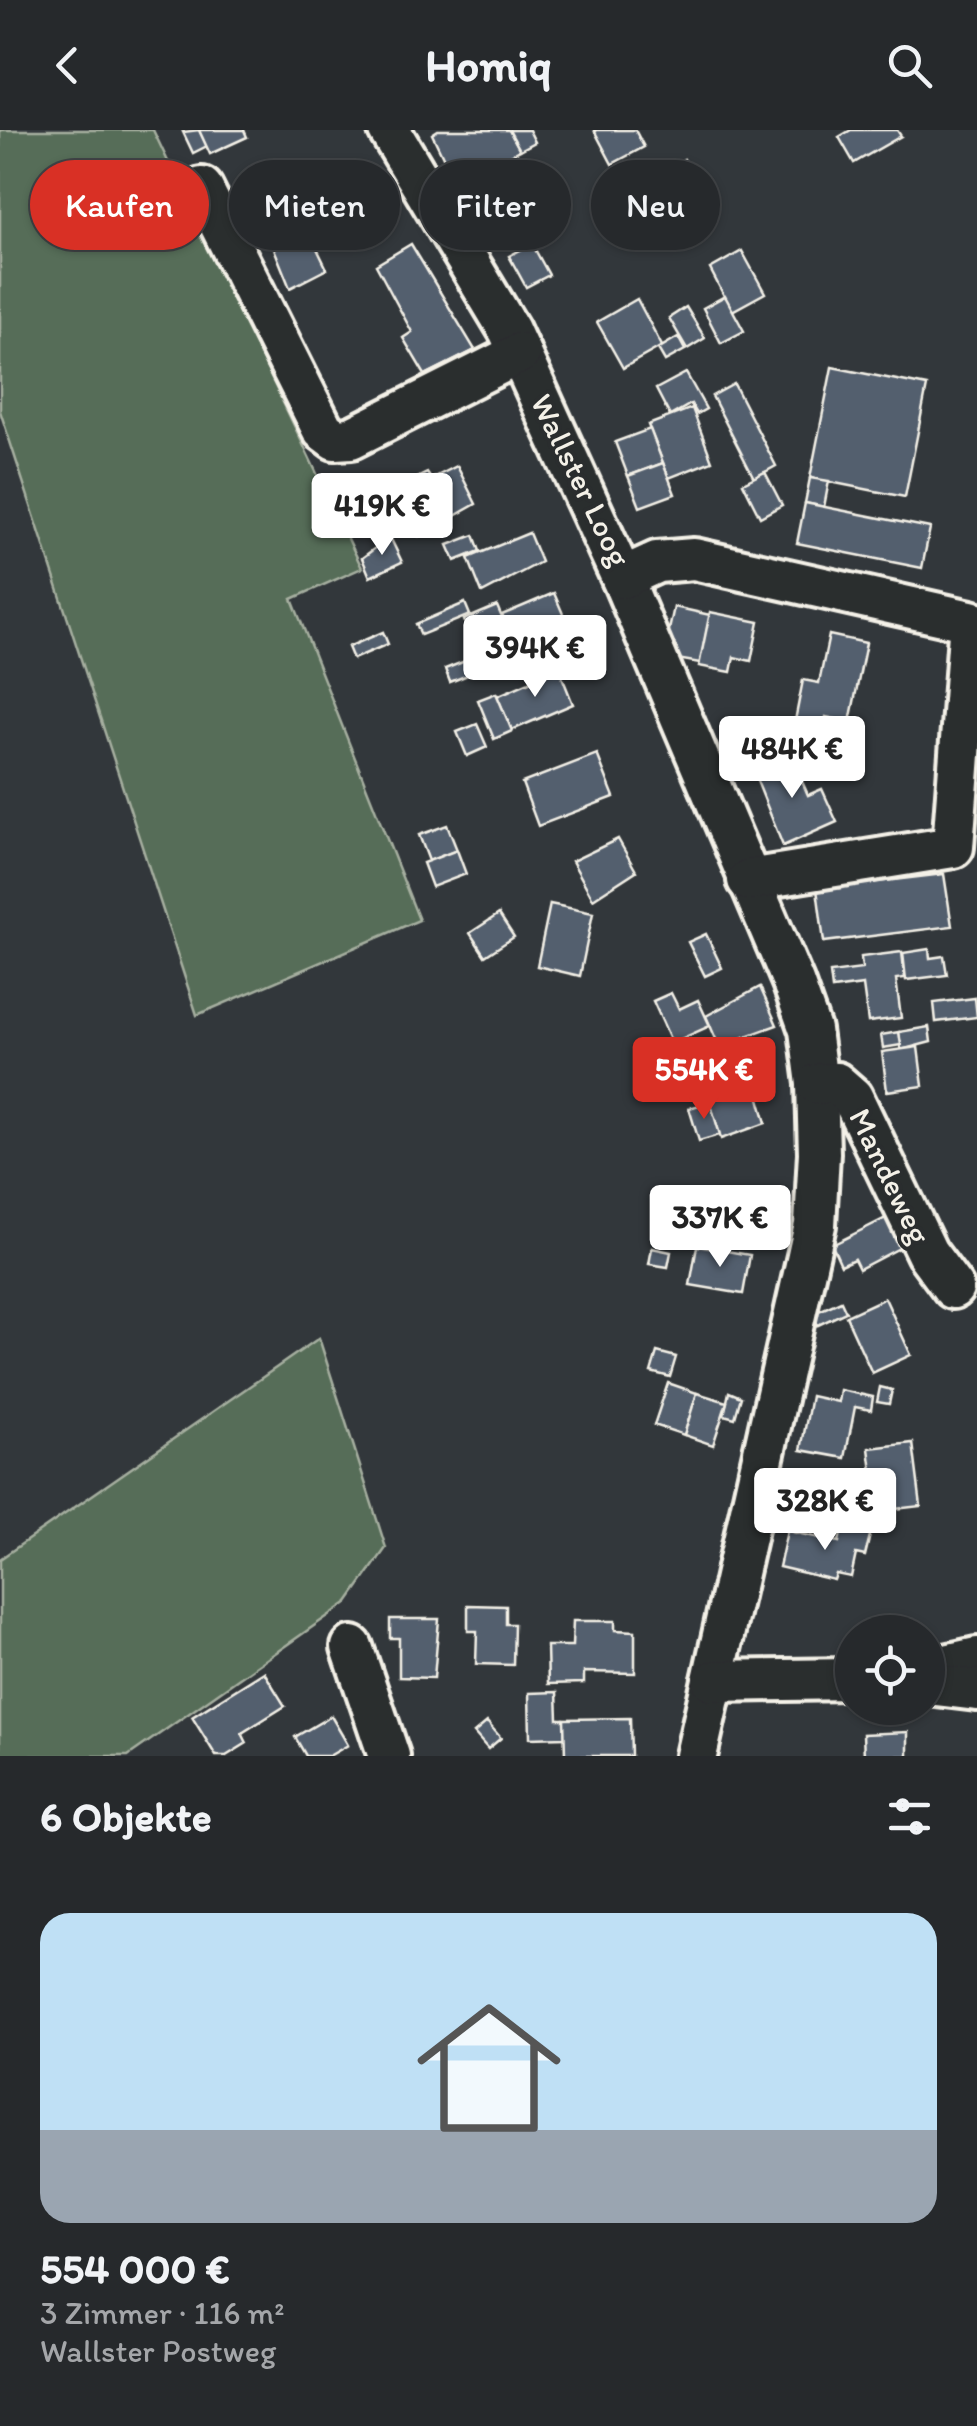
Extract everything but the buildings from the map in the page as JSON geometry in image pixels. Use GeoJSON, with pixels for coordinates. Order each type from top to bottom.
{"type":"FeatureCollection","features":[{"type":"Feature","properties":{"kind":"street","name":"Wallster Loog"},"geometry":{"type":"LineString","coordinates":[[389,130],[520,352],[622,578],[658,562],[694,560],[970,620],[953,847],[748,880]]}},
{"type":"Feature","properties":{"kind":"street"},"geometry":{"type":"LineString","coordinates":[[209,202],[323,430],[335,439],[351,438],[520,352]]}},
{"type":"Feature","properties":{"kind":"street"},"geometry":{"type":"LineString","coordinates":[[622,578],[810,1030],[817,1084],[820,1153],[809,1257],[696,1756]]}},
{"type":"Feature","properties":{"kind":"street","name":"Mandeweg"},"geometry":{"type":"LineString","coordinates":[[817,1084],[836,1083],[852,1098],[928,1253],[953,1288]]}},
{"type":"Feature","properties":{"kind":"street"},"geometry":{"type":"LineString","coordinates":[[352,1647],[388,1756]]}},
{"type":"Feature","properties":{"kind":"street"},"geometry":{"type":"LineString","coordinates":[[945,1666],[977,1658]]}},
{"type":"Feature","properties":{"kind":"street"},"geometry":{"type":"LineString","coordinates":[[713,1681],[835,1680]]}},
{"type":"Feature","properties":{"kind":"street"},"geometry":{"type":"LineString","coordinates":[[945,1686],[977,1690]]}},
{"type":"Feature","properties":{"kind":"green space"},"geometry":{"type":"Polygon","coordinates":[[[0,130],[153,130],[167,160],[30,160],[30,250],[209,247],[362,568],[292,599],[419,920],[197,1015],[0,411],[0,130]]]}},
{"type":"Feature","properties":{"kind":"green space"},"geometry":{"type":"Polygon","coordinates":[[[319,1338],[386,1548],[348,1602],[128,1756],[0,1756],[0,1559],[319,1338]]]}}]}
